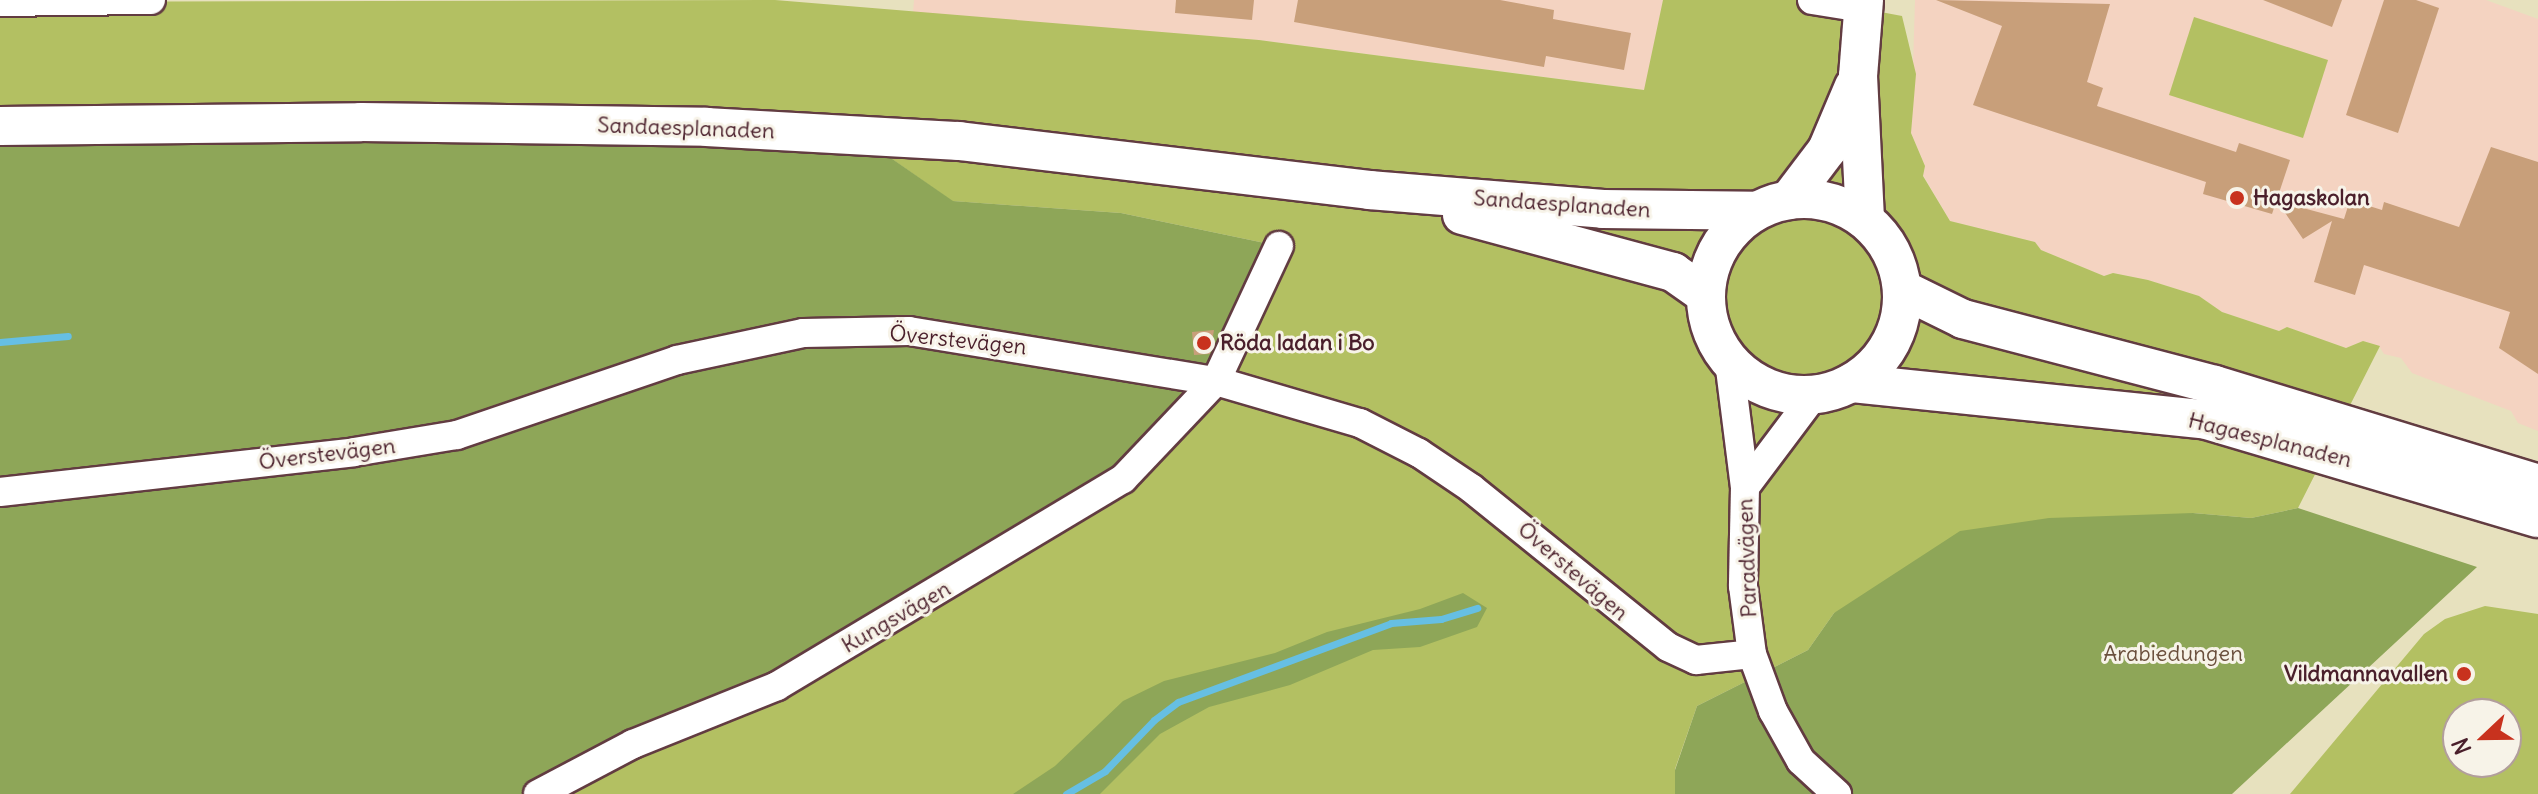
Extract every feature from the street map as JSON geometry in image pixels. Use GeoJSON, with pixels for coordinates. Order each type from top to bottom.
{"type":"FeatureCollection","features":[{"type":"Feature","properties":{"kind":"main road"},"geometry":{"type":"LineString","coordinates":[[1864,4],[1858,76],[1865,220]]}},
{"type":"Feature","properties":{"kind":"main road"},"geometry":{"type":"LineString","coordinates":[[1773,205],[1827,202],[1865,220],[1893,256],[1902,289],[1892,341],[1852,383],[1814,395],[1771,390],[1729,361],[1711,330],[1705,294],[1723,242],[1773,205],[1827,150],[1858,76]]}},
{"type":"Feature","properties":{"kind":"main road","name":"Sandaesplanaden"},"geometry":{"type":"LineString","coordinates":[[0,126],[361,122],[707,127],[959,141],[1369,190],[1603,209],[1773,205]]}},
{"type":"Feature","properties":{"kind":"main road","name":"Sandaesplanaden"},"geometry":{"type":"LineString","coordinates":[[1369,190],[1673,272],[1705,294]]}},
{"type":"Feature","properties":{"kind":"main road","name":"Hagaesplanaden"},"geometry":{"type":"LineString","coordinates":[[1902,289],[1976,323],[2215,385],[2538,484]]}},
{"type":"Feature","properties":{"kind":"main road","name":"Hagaesplanaden"},"geometry":{"type":"LineString","coordinates":[[1852,383],[2034,398],[2203,419],[2538,518]]}},
{"type":"Feature","properties":{"kind":"street"},"geometry":{"type":"LineString","coordinates":[[0,2],[151,0]]}},
{"type":"Feature","properties":{"kind":"street"},"geometry":{"type":"LineString","coordinates":[[1812,0],[1864,4]]}},
{"type":"Feature","properties":{"kind":"street","name":"Kungsvägen"},"geometry":{"type":"LineString","coordinates":[[538,794],[633,744],[777,686],[1123,479],[1216,381],[1279,246]]}},
{"type":"Feature","properties":{"kind":"street","name":"Överstevägen"},"geometry":{"type":"LineString","coordinates":[[0,492],[354,452],[457,435],[677,360],[803,333],[909,331],[1216,381],[1360,423],[1419,453],[1517,523],[1668,647],[1696,660],[1752,654]]}},
{"type":"Feature","properties":{"kind":"street","name":"Paradvägen"},"geometry":{"type":"LineString","coordinates":[[1729,361],[1745,487],[1743,586],[1752,654],[1773,711],[1801,761],[1837,794]]}},
{"type":"Feature","properties":{"kind":"street","name":"Paradvägen"},"geometry":{"type":"LineString","coordinates":[[1745,487],[1814,395]]}},
{"type":"Feature","properties":{"kind":"shaded area"},"geometry":{"type":"Polygon","coordinates":[[[914,0],[1663,0],[1645,90],[1259,40],[913,13],[914,0]]]}},
{"type":"Feature","properties":{"kind":"shaded area","name":"Hagaskolan"},"geometry":{"type":"Polygon","coordinates":[[[1915,0],[2486,0],[2538,19],[2538,431],[2518,423],[2511,411],[2412,373],[2401,358],[2384,354],[2379,346],[2363,341],[2346,348],[2287,327],[2279,331],[2222,312],[2199,296],[2148,280],[2113,273],[2104,276],[2041,250],[2035,242],[1950,221],[1923,175],[1925,166],[1911,133],[1915,0]]]}},
{"type":"Feature","properties":{"kind":"green space"},"geometry":{"type":"Polygon","coordinates":[[[775,0],[1259,40],[1644,90],[1663,0],[1817,0],[1902,16],[1916,74],[1911,133],[1925,166],[1923,176],[1950,221],[2035,242],[2041,250],[2104,276],[2113,273],[2148,280],[2199,296],[2222,312],[2279,331],[2287,327],[2346,348],[2363,341],[2380,346],[2298,508],[2251,518],[2193,513],[1834,613],[1808,650],[1697,706],[1675,769],[1675,794],[538,794],[1279,246],[1121,213],[952,201],[859,136],[0,126],[0,2],[775,0]]]}},
{"type":"Feature","properties":{"kind":"green space"},"geometry":{"type":"Polygon","coordinates":[[[2194,17],[2328,60],[2303,138],[2169,95],[2194,17]]]}},
{"type":"Feature","properties":{"kind":"green space"},"geometry":{"type":"Polygon","coordinates":[[[0,126],[859,136],[953,201],[1121,213],[1279,246],[1216,381],[1123,479],[897,618],[538,794],[0,794],[0,126]]]}},
{"type":"Feature","properties":{"kind":"green space","name":"Arabiedungen"},"geometry":{"type":"Polygon","coordinates":[[[2298,508],[2477,567],[2232,794],[1675,794],[1675,770],[1697,706],[1808,650],[1834,613],[1960,531],[2049,518],[2193,513],[2251,518],[2298,508]]]}},
{"type":"Feature","properties":{"kind":"green space"},"geometry":{"type":"Polygon","coordinates":[[[1463,593],[1487,608],[1477,627],[1420,647],[1373,650],[1290,685],[1209,707],[1160,734],[1100,794],[1013,794],[1055,766],[1123,701],[1164,681],[1275,653],[1327,632],[1420,609],[1463,593]]]}},
{"type":"Feature","properties":{"kind":"green space","name":"Vildmannavallen"},"geometry":{"type":"Polygon","coordinates":[[[2485,606],[2538,614],[2538,794],[2290,794],[2424,634],[2445,619],[2485,606]]]}},
{"type":"Feature","properties":{"kind":"building"},"geometry":{"type":"Polygon","coordinates":[[[1176,0],[1254,0],[1252,20],[1175,13],[1176,0]]]}},
{"type":"Feature","properties":{"kind":"building"},"geometry":{"type":"Polygon","coordinates":[[[1298,0],[1500,0],[1554,10],[1553,19],[1631,33],[1624,70],[1546,56],[1544,67],[1294,22],[1298,0]]]}},
{"type":"Feature","properties":{"kind":"building"},"geometry":{"type":"Polygon","coordinates":[[[1936,0],[2110,4],[2087,82],[2103,88],[2097,106],[2236,152],[2239,143],[2290,160],[2272,214],[2203,194],[2206,182],[1973,105],[2002,26],[1936,0]]]}},
{"type":"Feature","properties":{"kind":"building"},"geometry":{"type":"Polygon","coordinates":[[[2263,0],[2342,0],[2332,27],[2263,0]]]}},
{"type":"Feature","properties":{"kind":"building"},"geometry":{"type":"Polygon","coordinates":[[[2384,0],[2416,0],[2439,8],[2398,133],[2346,115],[2384,0]]]}},
{"type":"Feature","properties":{"kind":"building"},"geometry":{"type":"Polygon","coordinates":[[[2491,147],[2538,162],[2538,374],[2499,348],[2510,312],[2364,265],[2355,295],[2314,282],[2332,221],[2303,239],[2277,201],[2344,219],[2350,200],[2382,210],[2384,202],[2459,227],[2491,147]]]}},
{"type":"Feature","properties":{"kind":"building","name":"Röda ladan i Bo"},"geometry":{"type":"Polygon","coordinates":[[[1214,330],[1210,354],[1194,355],[1192,332],[1214,330]]]}},
{"type":"Feature","properties":{"kind":"waterway"},"geometry":{"type":"LineString","coordinates":[[0,342],[68,336]]}},
{"type":"Feature","properties":{"kind":"waterway"},"geometry":{"type":"LineString","coordinates":[[1066,794],[1105,771],[1154,720],[1178,702],[1391,623],[1441,619],[1477,608]]}},
{"type":"Feature","properties":{"kind":"place","name":"Hagaskolan"},"geometry":{"type":"Point","coordinates":[2237,198]}},
{"type":"Feature","properties":{"kind":"place","name":"Röda ladan i Bo"},"geometry":{"type":"Point","coordinates":[1204,343]}},
{"type":"Feature","properties":{"kind":"place","name":"Vildmannavallen"},"geometry":{"type":"Point","coordinates":[2464,674]}}]}
